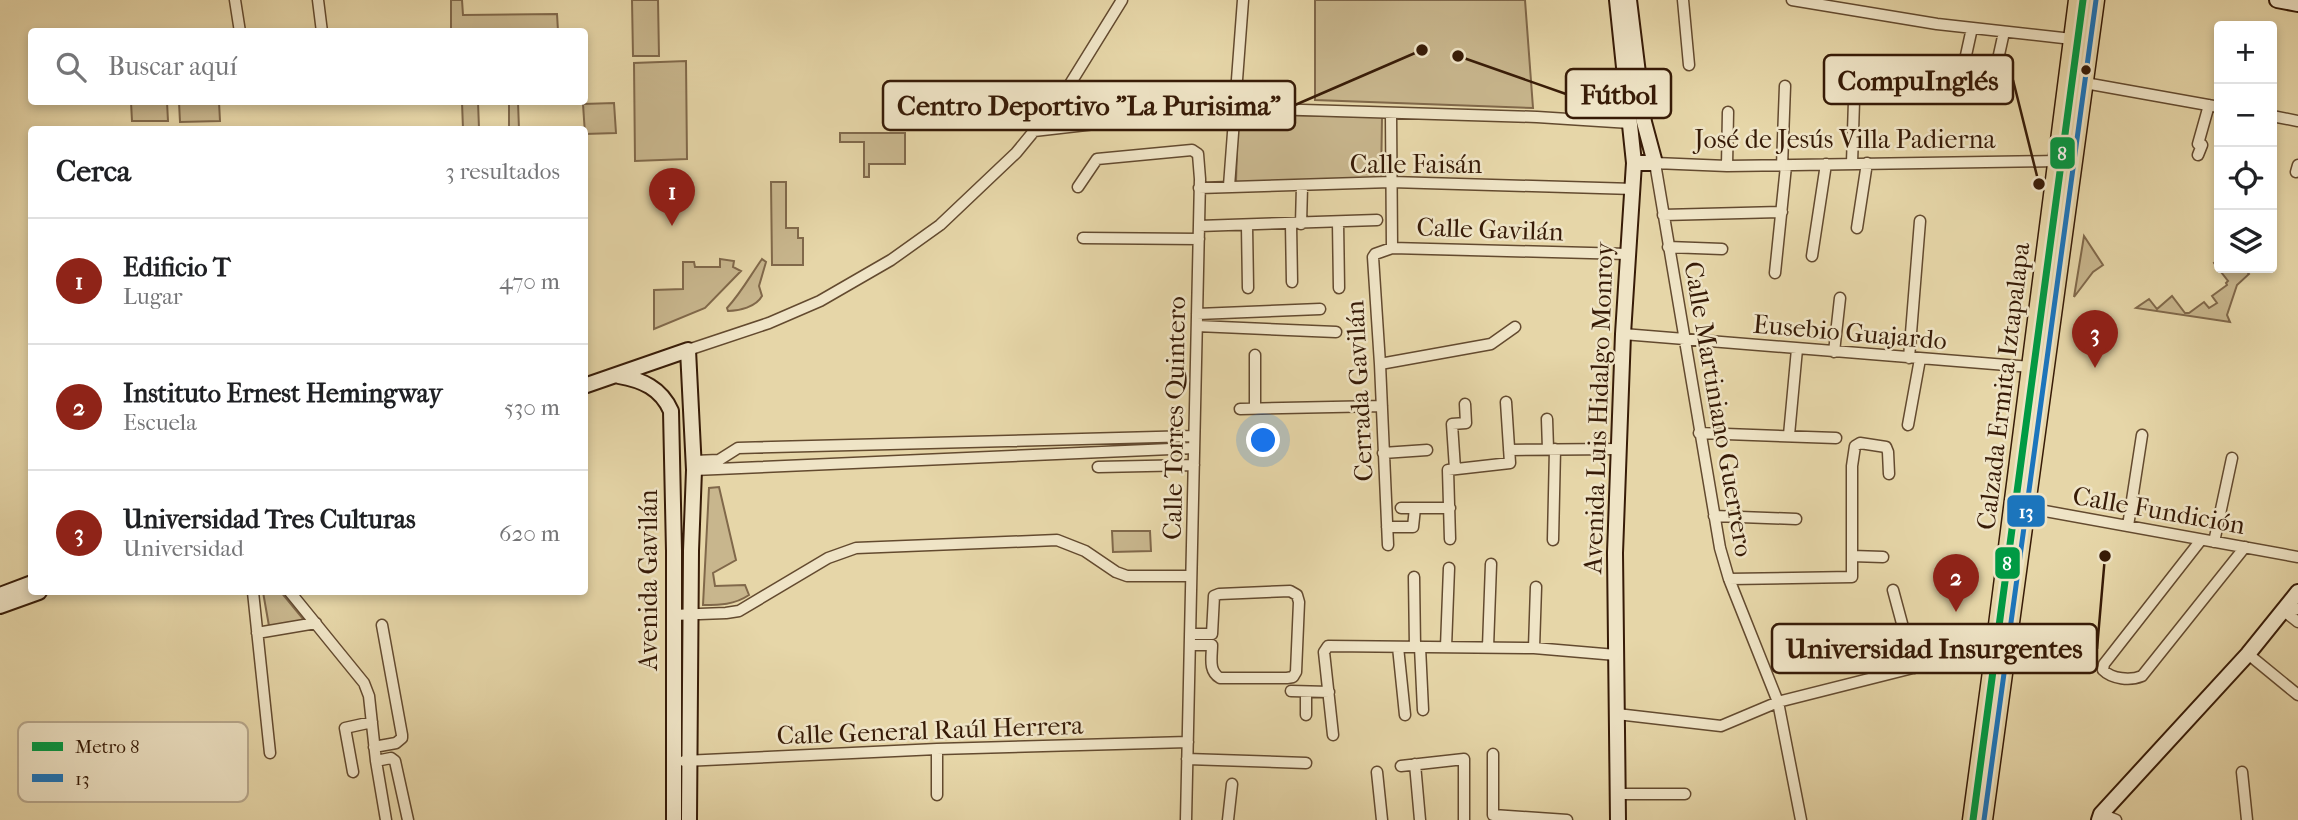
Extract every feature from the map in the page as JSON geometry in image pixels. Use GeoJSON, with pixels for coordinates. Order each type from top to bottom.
{"type":"FeatureCollection","features":[{"type":"Feature","properties":{"kind":"main road","name":"Avenida Luis Hidalgo Monroy"},"geometry":{"type":"LineString","coordinates":[[1617,0],[1634,163],[1623,334],[1615,554],[1618,820]]}},
{"type":"Feature","properties":{"kind":"main road"},"geometry":{"type":"LineString","coordinates":[[1629,0],[1644,122],[1655,163]]}},
{"type":"Feature","properties":{"kind":"main road","name":"Calzada Ermita Iztapalapa"},"geometry":{"type":"LineString","coordinates":[[1984,820],[2019,507],[2031,367],[2077,0]]}},
{"type":"Feature","properties":{"kind":"main road","name":"Calzada Ermita Iztapalapa"},"geometry":{"type":"LineString","coordinates":[[1971,820],[2096,0]]}},
{"type":"Feature","properties":{"kind":"main road","name":"José de Jesús Villa Padierna"},"geometry":{"type":"LineString","coordinates":[[1634,163],[1655,163]]}},
{"type":"Feature","properties":{"kind":"main road"},"geometry":{"type":"LineString","coordinates":[[588,385],[688,350]]}},
{"type":"Feature","properties":{"kind":"main road","name":"Avenida Gavilán"},"geometry":{"type":"LineString","coordinates":[[688,350],[694,466],[689,820]]}},
{"type":"Feature","properties":{"kind":"main road","name":"Avenida Gavilán"},"geometry":{"type":"LineString","coordinates":[[614,376],[647,383],[667,402],[671,411],[674,820]]}},
{"type":"Feature","properties":{"kind":"main road"},"geometry":{"type":"LineString","coordinates":[[0,595],[28,584]]}},
{"type":"Feature","properties":{"kind":"main road"},"geometry":{"type":"LineString","coordinates":[[2100,817],[2291,610],[2298,592]]}},
{"type":"Feature","properties":{"kind":"main road"},"geometry":{"type":"LineString","coordinates":[[0,606],[31,595]]}},
{"type":"Feature","properties":{"kind":"street"},"geometry":{"type":"LineString","coordinates":[[236,0],[240,28]]}},
{"type":"Feature","properties":{"kind":"street"},"geometry":{"type":"LineString","coordinates":[[318,0],[322,28]]}},
{"type":"Feature","properties":{"kind":"street"},"geometry":{"type":"LineString","coordinates":[[688,350],[769,323],[820,301],[891,260],[940,225],[1016,153],[1062,97],[1122,0]]}},
{"type":"Feature","properties":{"kind":"street"},"geometry":{"type":"LineString","coordinates":[[1229,186],[1243,0]]}},
{"type":"Feature","properties":{"kind":"street"},"geometry":{"type":"LineString","coordinates":[[1629,0],[1640,0]]}},
{"type":"Feature","properties":{"kind":"street"},"geometry":{"type":"LineString","coordinates":[[1683,0],[1689,65]]}},
{"type":"Feature","properties":{"kind":"street"},"geometry":{"type":"LineString","coordinates":[[1792,0],[1851,4],[1972,28],[2072,39]]}},
{"type":"Feature","properties":{"kind":"street"},"geometry":{"type":"LineString","coordinates":[[1961,78],[1972,28]]}},
{"type":"Feature","properties":{"kind":"street"},"geometry":{"type":"LineString","coordinates":[[1991,91],[2004,32]]}},
{"type":"Feature","properties":{"kind":"street"},"geometry":{"type":"LineString","coordinates":[[2085,83],[2214,106],[2198,144],[2202,145],[2198,155]]}},
{"type":"Feature","properties":{"kind":"street"},"geometry":{"type":"LineString","coordinates":[[1776,273],[1782,212],[1785,86]]}},
{"type":"Feature","properties":{"kind":"street"},"geometry":{"type":"LineString","coordinates":[[1852,163],[1854,101]]}},
{"type":"Feature","properties":{"kind":"street"},"geometry":{"type":"LineString","coordinates":[[1034,131],[1234,108],[1537,117],[1630,123]]}},
{"type":"Feature","properties":{"kind":"street"},"geometry":{"type":"LineString","coordinates":[[1727,166],[1728,112]]}},
{"type":"Feature","properties":{"kind":"street"},"geometry":{"type":"LineString","coordinates":[[1391,114],[1392,248]]}},
{"type":"Feature","properties":{"kind":"street"},"geometry":{"type":"LineString","coordinates":[[2277,117],[2298,121]]}},
{"type":"Feature","properties":{"kind":"street","name":"Calle Torres Quintero"},"geometry":{"type":"LineString","coordinates":[[1078,187],[1097,159],[1192,150],[1198,153],[1199,239],[1186,820]]}},
{"type":"Feature","properties":{"kind":"street","name":"José de Jesús Villa Padierna"},"geometry":{"type":"LineString","coordinates":[[1655,163],[1784,166],[2057,161]]}},
{"type":"Feature","properties":{"kind":"street","name":"Calle Martiniano Guerrero"},"geometry":{"type":"LineString","coordinates":[[1655,163],[1714,516],[1729,579],[1778,702],[1801,820]]}},
{"type":"Feature","properties":{"kind":"street"},"geometry":{"type":"LineString","coordinates":[[1857,228],[1867,163]]}},
{"type":"Feature","properties":{"kind":"street"},"geometry":{"type":"LineString","coordinates":[[1812,256],[1826,164]]}},
{"type":"Feature","properties":{"kind":"street","name":"Calle Faisán"},"geometry":{"type":"LineString","coordinates":[[1199,188],[1391,182],[1634,190]]}},
{"type":"Feature","properties":{"kind":"street"},"geometry":{"type":"LineString","coordinates":[[1292,282],[1301,186]]}},
{"type":"Feature","properties":{"kind":"street"},"geometry":{"type":"LineString","coordinates":[[1664,215],[1782,212]]}},
{"type":"Feature","properties":{"kind":"street"},"geometry":{"type":"LineString","coordinates":[[1199,226],[1377,220]]}},
{"type":"Feature","properties":{"kind":"street"},"geometry":{"type":"LineString","coordinates":[[1908,425],[1920,221]]}},
{"type":"Feature","properties":{"kind":"street"},"geometry":{"type":"LineString","coordinates":[[1338,222],[1339,288]]}},
{"type":"Feature","properties":{"kind":"street"},"geometry":{"type":"LineString","coordinates":[[1247,226],[1248,288]]}},
{"type":"Feature","properties":{"kind":"street"},"geometry":{"type":"LineString","coordinates":[[1083,238],[1199,239]]}},
{"type":"Feature","properties":{"kind":"street"},"geometry":{"type":"LineString","coordinates":[[1668,247],[1722,249]]}},
{"type":"Feature","properties":{"kind":"street","name":"Calle Gavilán"},"geometry":{"type":"LineString","coordinates":[[1392,248],[1628,254]]}},
{"type":"Feature","properties":{"kind":"street","name":"Cerrada Gavilán"},"geometry":{"type":"LineString","coordinates":[[1388,545],[1381,364],[1373,257],[1378,251],[1392,248]]}},
{"type":"Feature","properties":{"kind":"street"},"geometry":{"type":"LineString","coordinates":[[1834,352],[1840,298]]}},
{"type":"Feature","properties":{"kind":"street"},"geometry":{"type":"LineString","coordinates":[[1197,314],[1320,309]]}},
{"type":"Feature","properties":{"kind":"street"},"geometry":{"type":"LineString","coordinates":[[1197,326],[1336,332]]}},
{"type":"Feature","properties":{"kind":"street"},"geometry":{"type":"LineString","coordinates":[[1381,364],[1491,344],[1515,327]]}},
{"type":"Feature","properties":{"kind":"street","name":"Eusebio Guajardo"},"geometry":{"type":"LineString","coordinates":[[1623,334],[2031,367]]}},
{"type":"Feature","properties":{"kind":"street"},"geometry":{"type":"LineString","coordinates":[[1789,435],[1797,349]]}},
{"type":"Feature","properties":{"kind":"street"},"geometry":{"type":"LineString","coordinates":[[1255,355],[1255,409]]}},
{"type":"Feature","properties":{"kind":"street"},"geometry":{"type":"LineString","coordinates":[[1450,539],[1448,470],[1510,463],[1506,402]]}},
{"type":"Feature","properties":{"kind":"street"},"geometry":{"type":"LineString","coordinates":[[1455,469],[1452,424],[1466,423],[1465,404]]}},
{"type":"Feature","properties":{"kind":"street"},"geometry":{"type":"LineString","coordinates":[[1240,409],[1382,406]]}},
{"type":"Feature","properties":{"kind":"street"},"geometry":{"type":"LineString","coordinates":[[1547,419],[1552,449],[1553,540]]}},
{"type":"Feature","properties":{"kind":"street"},"geometry":{"type":"LineString","coordinates":[[1699,433],[1836,438]]}},
{"type":"Feature","properties":{"kind":"street"},"geometry":{"type":"LineString","coordinates":[[2127,526],[2142,435]]}},
{"type":"Feature","properties":{"kind":"street"},"geometry":{"type":"LineString","coordinates":[[694,466],[719,460],[738,448],[1194,436]]}},
{"type":"Feature","properties":{"kind":"street"},"geometry":{"type":"LineString","coordinates":[[1574,436],[1575,449]]}},
{"type":"Feature","properties":{"kind":"street"},"geometry":{"type":"LineString","coordinates":[[1729,579],[1852,577],[1852,466],[1855,446],[1860,443],[1886,447],[1889,474]]}},
{"type":"Feature","properties":{"kind":"street"},"geometry":{"type":"LineString","coordinates":[[694,466],[1194,448]]}},
{"type":"Feature","properties":{"kind":"street"},"geometry":{"type":"LineString","coordinates":[[1509,450],[1618,449]]}},
{"type":"Feature","properties":{"kind":"street"},"geometry":{"type":"LineString","coordinates":[[1383,453],[1427,450]]}},
{"type":"Feature","properties":{"kind":"street"},"geometry":{"type":"LineString","coordinates":[[2214,542],[2232,458]]}},
{"type":"Feature","properties":{"kind":"street"},"geometry":{"type":"LineString","coordinates":[[1098,467],[1194,464]]}},
{"type":"Feature","properties":{"kind":"street","name":"Calle Fundición"},"geometry":{"type":"LineString","coordinates":[[2019,507],[2298,557]]}},
{"type":"Feature","properties":{"kind":"street"},"geometry":{"type":"LineString","coordinates":[[1401,508],[1450,508]]}},
{"type":"Feature","properties":{"kind":"street"},"geometry":{"type":"LineString","coordinates":[[1387,527],[1413,527],[1415,508]]}},
{"type":"Feature","properties":{"kind":"street"},"geometry":{"type":"LineString","coordinates":[[1714,516],[1796,519]]}},
{"type":"Feature","properties":{"kind":"street"},"geometry":{"type":"LineString","coordinates":[[673,615],[739,611],[828,558],[856,548],[1057,540],[1085,551],[1116,572],[1127,576],[1191,576]]}},
{"type":"Feature","properties":{"kind":"street"},"geometry":{"type":"LineString","coordinates":[[2201,540],[2104,664],[2103,670],[2106,674],[2125,679],[2142,676],[2245,547]]}},
{"type":"Feature","properties":{"kind":"street"},"geometry":{"type":"LineString","coordinates":[[1852,556],[1883,557]]}},
{"type":"Feature","properties":{"kind":"street"},"geometry":{"type":"LineString","coordinates":[[1488,647],[1491,564]]}},
{"type":"Feature","properties":{"kind":"street"},"geometry":{"type":"LineString","coordinates":[[1446,647],[1449,568]]}},
{"type":"Feature","properties":{"kind":"street"},"geometry":{"type":"LineString","coordinates":[[1414,577],[1423,710]]}},
{"type":"Feature","properties":{"kind":"street"},"geometry":{"type":"LineString","coordinates":[[1534,648],[1536,587]]}},
{"type":"Feature","properties":{"kind":"street"},"geometry":{"type":"LineString","coordinates":[[1893,590],[1914,668]]}},
{"type":"Feature","properties":{"kind":"street"},"geometry":{"type":"LineString","coordinates":[[1290,591],[1297,595],[1296,672],[1293,677],[1220,678],[1212,668],[1212,645],[1190,639],[1212,635],[1214,596],[1290,591]]}},
{"type":"Feature","properties":{"kind":"street"},"geometry":{"type":"LineString","coordinates":[[253,595],[270,752]]}},
{"type":"Feature","properties":{"kind":"street"},"geometry":{"type":"LineString","coordinates":[[293,595],[363,683],[369,696],[386,820]]}},
{"type":"Feature","properties":{"kind":"street"},"geometry":{"type":"LineString","coordinates":[[2291,610],[2298,622]]}},
{"type":"Feature","properties":{"kind":"street"},"geometry":{"type":"LineString","coordinates":[[257,633],[316,622]]}},
{"type":"Feature","properties":{"kind":"street"},"geometry":{"type":"LineString","coordinates":[[374,747],[396,743],[402,738],[382,625]]}},
{"type":"Feature","properties":{"kind":"street"},"geometry":{"type":"LineString","coordinates":[[1332,735],[1324,652],[1328,646],[1534,648],[1616,654]]}},
{"type":"Feature","properties":{"kind":"street"},"geometry":{"type":"LineString","coordinates":[[1398,647],[1405,715]]}},
{"type":"Feature","properties":{"kind":"street"},"geometry":{"type":"LineString","coordinates":[[1617,714],[1721,726],[1778,702],[1996,647]]}},
{"type":"Feature","properties":{"kind":"street"},"geometry":{"type":"LineString","coordinates":[[2248,654],[2298,695]]}},
{"type":"Feature","properties":{"kind":"street"},"geometry":{"type":"LineString","coordinates":[[1291,691],[1328,692]]}},
{"type":"Feature","properties":{"kind":"street"},"geometry":{"type":"LineString","coordinates":[[1306,692],[1306,715]]}},
{"type":"Feature","properties":{"kind":"street"},"geometry":{"type":"LineString","coordinates":[[353,772],[345,728],[372,722]]}},
{"type":"Feature","properties":{"kind":"street","name":"Calle General Raúl Herrera"},"geometry":{"type":"LineString","coordinates":[[673,761],[937,749],[1188,742]]}},
{"type":"Feature","properties":{"kind":"street"},"geometry":{"type":"LineString","coordinates":[[937,749],[937,795]]}},
{"type":"Feature","properties":{"kind":"street"},"geometry":{"type":"LineString","coordinates":[[1493,754],[1493,815],[1567,820]]}},
{"type":"Feature","properties":{"kind":"street"},"geometry":{"type":"LineString","coordinates":[[376,761],[391,758],[395,761],[408,820]]}},
{"type":"Feature","properties":{"kind":"street"},"geometry":{"type":"LineString","coordinates":[[1187,759],[1306,763]]}},
{"type":"Feature","properties":{"kind":"street"},"geometry":{"type":"LineString","coordinates":[[1401,766],[1464,760],[1464,820]]}},
{"type":"Feature","properties":{"kind":"street"},"geometry":{"type":"LineString","coordinates":[[1415,764],[1420,820]]}},
{"type":"Feature","properties":{"kind":"street"},"geometry":{"type":"LineString","coordinates":[[1377,772],[1382,820]]}},
{"type":"Feature","properties":{"kind":"street"},"geometry":{"type":"LineString","coordinates":[[2242,772],[2247,820]]}},
{"type":"Feature","properties":{"kind":"street"},"geometry":{"type":"LineString","coordinates":[[1228,820],[1232,785]]}},
{"type":"Feature","properties":{"kind":"street"},"geometry":{"type":"LineString","coordinates":[[1618,794],[1685,794]]}},
{"type":"Feature","properties":{"kind":"street"},"geometry":{"type":"LineString","coordinates":[[2100,817],[2116,820]]}},
{"type":"Feature","properties":{"kind":"shaded area"},"geometry":{"type":"Polygon","coordinates":[[[451,0],[462,0],[463,15],[557,14],[558,28],[451,28],[451,0]]]}},
{"type":"Feature","properties":{"kind":"shaded area"},"geometry":{"type":"Polygon","coordinates":[[[632,0],[658,0],[659,56],[633,56],[632,0]]]}},
{"type":"Feature","properties":{"kind":"shaded area"},"geometry":{"type":"Polygon","coordinates":[[[1315,0],[1525,0],[1533,108],[1315,100],[1315,0]]]}},
{"type":"Feature","properties":{"kind":"shaded area"},"geometry":{"type":"Polygon","coordinates":[[[686,61],[687,159],[635,161],[634,63],[686,61]]]}},
{"type":"Feature","properties":{"kind":"shaded area"},"geometry":{"type":"Polygon","coordinates":[[[614,103],[616,133],[588,134],[588,126],[584,126],[583,105],[614,103]]]}},
{"type":"Feature","properties":{"kind":"shaded area"},"geometry":{"type":"Polygon","coordinates":[[[131,105],[167,105],[168,121],[132,121],[131,105]]]}},
{"type":"Feature","properties":{"kind":"shaded area"},"geometry":{"type":"Polygon","coordinates":[[[179,105],[219,105],[220,121],[180,122],[179,105]]]}},
{"type":"Feature","properties":{"kind":"shaded area"},"geometry":{"type":"Polygon","coordinates":[[[462,105],[478,105],[479,126],[463,126],[462,105]]]}},
{"type":"Feature","properties":{"kind":"shaded area"},"geometry":{"type":"Polygon","coordinates":[[[509,105],[518,105],[519,126],[509,126],[509,105]]]}},
{"type":"Feature","properties":{"kind":"shaded area"},"geometry":{"type":"Polygon","coordinates":[[[1238,114],[1382,117],[1381,184],[1236,182],[1238,114]]]}},
{"type":"Feature","properties":{"kind":"shaded area"},"geometry":{"type":"Polygon","coordinates":[[[840,133],[905,133],[905,164],[869,164],[869,177],[864,177],[864,142],[840,142],[840,133]]]}},
{"type":"Feature","properties":{"kind":"shaded area"},"geometry":{"type":"Polygon","coordinates":[[[771,182],[786,182],[786,228],[798,228],[798,238],[803,238],[803,265],[772,265],[771,182]]]}},
{"type":"Feature","properties":{"kind":"shaded area"},"geometry":{"type":"Polygon","coordinates":[[[2084,236],[2103,265],[2093,272],[2074,297],[2084,236]]]}},
{"type":"Feature","properties":{"kind":"shaded area"},"geometry":{"type":"Polygon","coordinates":[[[720,259],[734,261],[733,267],[741,271],[705,308],[654,329],[654,290],[683,289],[683,262],[694,262],[695,267],[720,267],[720,259]]]}},
{"type":"Feature","properties":{"kind":"shaded area"},"geometry":{"type":"Polygon","coordinates":[[[762,259],[766,262],[759,286],[762,296],[747,308],[728,311],[727,308],[762,259]]]}},
{"type":"Feature","properties":{"kind":"shaded area"},"geometry":{"type":"Polygon","coordinates":[[[2222,273],[2249,274],[2237,285],[2227,315],[2230,322],[2136,308],[2149,299],[2157,309],[2172,296],[2185,313],[2204,302],[2209,308],[2217,303],[2212,296],[2227,285],[2228,281],[2222,273]]]}},
{"type":"Feature","properties":{"kind":"shaded area"},"geometry":{"type":"Polygon","coordinates":[[[719,487],[736,560],[713,573],[715,586],[745,585],[749,595],[732,603],[703,605],[709,488],[719,487]]]}},
{"type":"Feature","properties":{"kind":"shaded area"},"geometry":{"type":"Polygon","coordinates":[[[1112,531],[1150,531],[1151,551],[1113,552],[1112,531]]]}},
{"type":"Feature","properties":{"kind":"shaded area"},"geometry":{"type":"Polygon","coordinates":[[[264,595],[283,595],[304,620],[269,626],[264,595]]]}},
{"type":"Feature","properties":{"kind":"metro line","name":"8"},"geometry":{"type":"LineString","coordinates":[[1973,820],[2083,0]]}},
{"type":"Feature","properties":{"kind":"transit line","name":"13"},"geometry":{"type":"LineString","coordinates":[[1984,820],[2096,0]]}},
{"type":"Feature","properties":{"kind":"place","name":"Centro Deportivo \"La Purisima\""},"geometry":{"type":"Point","coordinates":[1422,50]}},
{"type":"Feature","properties":{"kind":"place","name":"Fútbol"},"geometry":{"type":"Point","coordinates":[1458,56]}},
{"type":"Feature","properties":{"kind":"place","name":"CompuInglés"},"geometry":{"type":"Point","coordinates":[2039,184]}},
{"type":"Feature","properties":{"kind":"place","name":"Edificio T"},"geometry":{"type":"Point","coordinates":[672,226]}},
{"type":"Feature","properties":{"kind":"place","name":"Universidad Tres Culturas"},"geometry":{"type":"Point","coordinates":[2095,368]}},
{"type":"Feature","properties":{"kind":"place","name":"Universidad Insurgentes"},"geometry":{"type":"Point","coordinates":[2105,556]}},
{"type":"Feature","properties":{"kind":"place","name":"Instituto Ernest Hemingway"},"geometry":{"type":"Point","coordinates":[1956,612]}}]}
